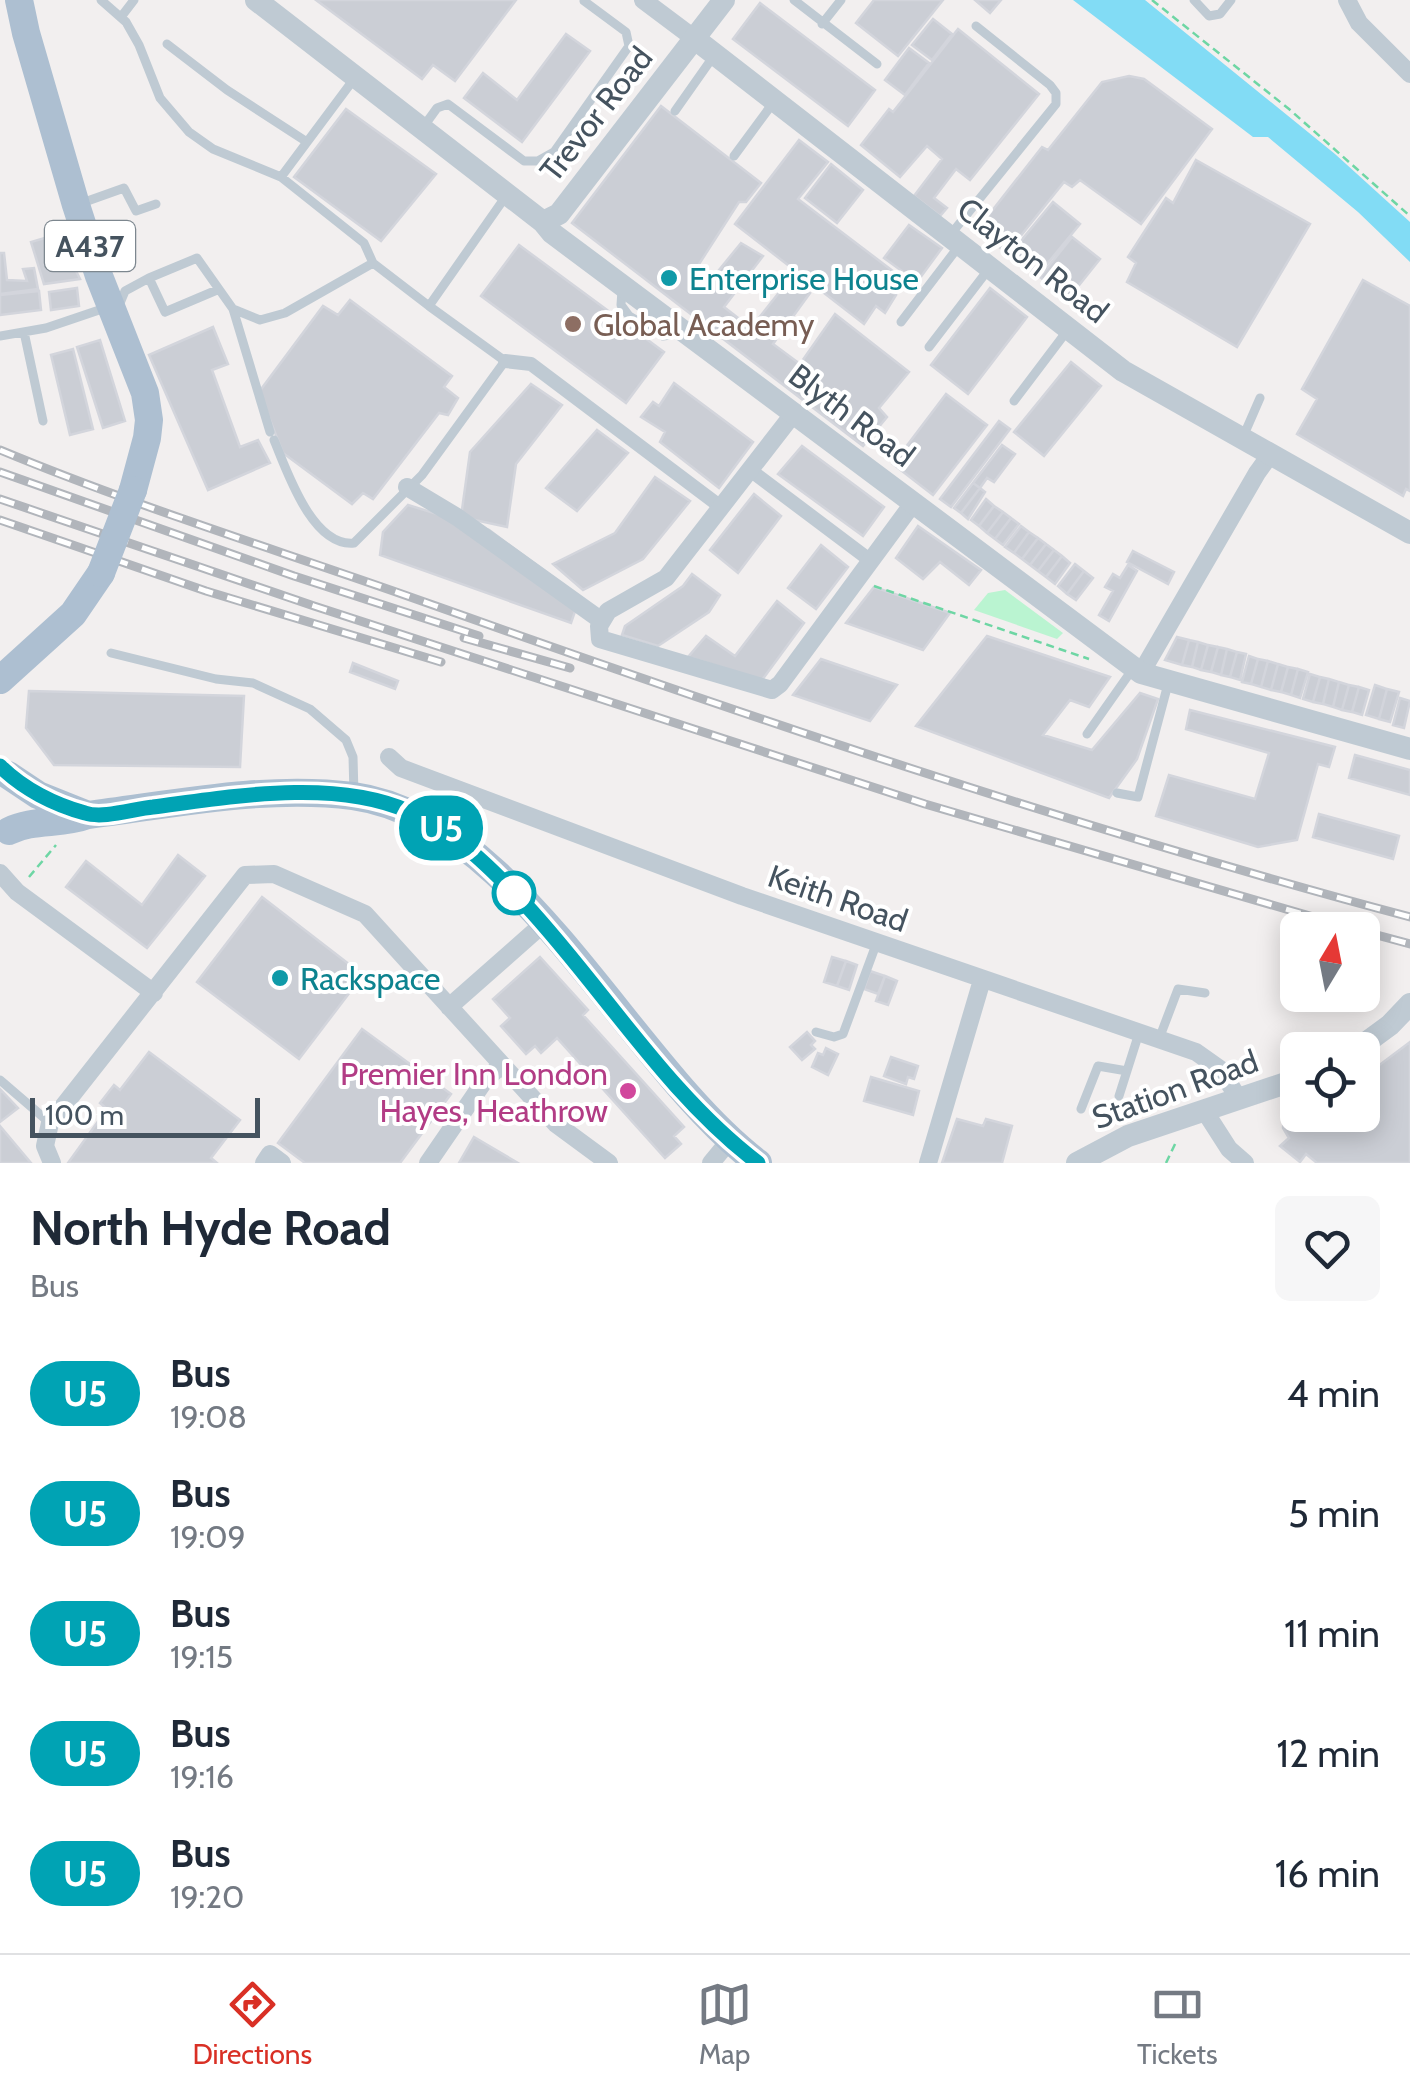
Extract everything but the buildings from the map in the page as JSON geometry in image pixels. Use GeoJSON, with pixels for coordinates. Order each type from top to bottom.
{"type":"FeatureCollection","features":[{"type":"Feature","properties":{"kind":"main road","name":"A437"},"geometry":{"type":"LineString","coordinates":[[0,680],[73,614],[100,573],[144,456],[148,420],[137,368],[76,205],[19,0]]}},
{"type":"Feature","properties":{"kind":"main road"},"geometry":{"type":"LineString","coordinates":[[4,771],[38,794],[88,815]]}},
{"type":"Feature","properties":{"kind":"main road"},"geometry":{"type":"LineString","coordinates":[[4,771],[16,790],[16,808],[4,835]]}},
{"type":"Feature","properties":{"kind":"main road"},"geometry":{"type":"LineString","coordinates":[[4,835],[20,825],[70,822],[88,815],[244,796],[354,796],[405,809],[444,830],[494,870],[705,1117],[758,1163]]}},
{"type":"Feature","properties":{"kind":"street","name":"Blyth Road"},"geometry":{"type":"LineString","coordinates":[[256,0],[623,285],[1138,670],[1410,750]]}},
{"type":"Feature","properties":{"kind":"street","name":"Clayton Road"},"geometry":{"type":"LineString","coordinates":[[643,0],[1123,371],[1410,533]]}},
{"type":"Feature","properties":{"kind":"street","name":"Trevor Road"},"geometry":{"type":"LineString","coordinates":[[542,222],[559,214],[724,0]]}},
{"type":"Feature","properties":{"kind":"street"},"geometry":{"type":"LineString","coordinates":[[1347,0],[1359,23],[1410,74]]}},
{"type":"Feature","properties":{"kind":"street"},"geometry":{"type":"LineString","coordinates":[[505,361],[531,364],[722,507]]}},
{"type":"Feature","properties":{"kind":"street"},"geometry":{"type":"LineString","coordinates":[[794,413],[666,578],[608,611],[600,638],[772,690],[914,502]]}},
{"type":"Feature","properties":{"kind":"street"},"geometry":{"type":"LineString","coordinates":[[1138,670],[1270,456]]}},
{"type":"Feature","properties":{"kind":"street"},"geometry":{"type":"LineString","coordinates":[[750,470],[871,561]]}},
{"type":"Feature","properties":{"kind":"street"},"geometry":{"type":"LineString","coordinates":[[407,487],[458,517],[602,621]]}},
{"type":"Feature","properties":{"kind":"street","name":"Keith Road"},"geometry":{"type":"LineString","coordinates":[[395,769],[742,896],[1196,1052],[1220,1068],[1239,1099]]}},
{"type":"Feature","properties":{"kind":"street"},"geometry":{"type":"LineString","coordinates":[[0,874],[154,992]]}},
{"type":"Feature","properties":{"kind":"street"},"geometry":{"type":"LineString","coordinates":[[52,1163],[45,1146],[50,1123],[245,875],[274,874],[365,914],[556,1124],[609,1163]]}},
{"type":"Feature","properties":{"kind":"street"},"geometry":{"type":"LineString","coordinates":[[449,1006],[543,924]]}},
{"type":"Feature","properties":{"kind":"street"},"geometry":{"type":"LineString","coordinates":[[928,1163],[982,980]]}},
{"type":"Feature","properties":{"kind":"street"},"geometry":{"type":"LineString","coordinates":[[1378,1032],[1410,1004]]}},
{"type":"Feature","properties":{"kind":"street"},"geometry":{"type":"LineString","coordinates":[[428,1163],[482,1083],[500,1066]]}},
{"type":"Feature","properties":{"kind":"street","name":"Station Road"},"geometry":{"type":"LineString","coordinates":[[1077,1163],[1128,1136],[1280,1085]]}},
{"type":"Feature","properties":{"kind":"street"},"geometry":{"type":"LineString","coordinates":[[1204,1110],[1229,1149],[1245,1163]]}},
{"type":"Feature","properties":{"kind":"street"},"geometry":{"type":"LineString","coordinates":[[711,1163],[730,1140]]}},
{"type":"Feature","properties":{"kind":"street"},"geometry":{"type":"LineString","coordinates":[[264,1163],[270,1154],[282,1163]]}},
{"type":"Feature","properties":{"kind":"lane"},"geometry":{"type":"LineString","coordinates":[[0,336],[46,328],[197,258],[233,308],[272,436],[306,514],[343,543],[354,543],[422,475],[505,361],[373,263],[364,243],[281,177],[214,149],[188,132],[160,98],[139,45],[122,17],[101,0]]}},
{"type":"Feature","properties":{"kind":"lane"},"geometry":{"type":"LineString","coordinates":[[122,17],[134,0]]}},
{"type":"Feature","properties":{"kind":"lane"},"geometry":{"type":"LineString","coordinates":[[794,0],[877,64]]}},
{"type":"Feature","properties":{"kind":"lane"},"geometry":{"type":"LineString","coordinates":[[822,24],[840,0]]}},
{"type":"Feature","properties":{"kind":"lane"},"geometry":{"type":"LineString","coordinates":[[1194,0],[1209,16],[1220,14],[1230,0]]}},
{"type":"Feature","properties":{"kind":"lane"},"geometry":{"type":"LineString","coordinates":[[422,129],[437,108],[448,104],[524,161],[546,158],[630,46],[626,32],[584,2]]}},
{"type":"Feature","properties":{"kind":"lane"},"geometry":{"type":"LineString","coordinates":[[902,322],[954,241],[1056,104],[1056,93],[1050,84],[976,26]]}},
{"type":"Feature","properties":{"kind":"lane"},"geometry":{"type":"LineString","coordinates":[[168,44],[227,90],[307,142]]}},
{"type":"Feature","properties":{"kind":"lane"},"geometry":{"type":"LineString","coordinates":[[675,111],[715,55]]}},
{"type":"Feature","properties":{"kind":"lane"},"geometry":{"type":"LineString","coordinates":[[281,177],[355,78]]}},
{"type":"Feature","properties":{"kind":"lane"},"geometry":{"type":"LineString","coordinates":[[734,156],[774,101]]}},
{"type":"Feature","properties":{"kind":"lane"},"geometry":{"type":"LineString","coordinates":[[76,205],[124,188],[136,210],[156,204]]}},
{"type":"Feature","properties":{"kind":"lane"},"geometry":{"type":"LineString","coordinates":[[429,306],[506,196]]}},
{"type":"Feature","properties":{"kind":"lane"},"geometry":{"type":"LineString","coordinates":[[233,308],[260,320],[284,313],[373,263]]}},
{"type":"Feature","properties":{"kind":"lane"},"geometry":{"type":"LineString","coordinates":[[929,348],[990,268]]}},
{"type":"Feature","properties":{"kind":"lane"},"geometry":{"type":"LineString","coordinates":[[149,278],[164,312],[218,290]]}},
{"type":"Feature","properties":{"kind":"lane"},"geometry":{"type":"LineString","coordinates":[[1014,401],[1069,329]]}},
{"type":"Feature","properties":{"kind":"lane"},"geometry":{"type":"LineString","coordinates":[[24,332],[43,421]]}},
{"type":"Feature","properties":{"kind":"lane"},"geometry":{"type":"LineString","coordinates":[[1242,439],[1260,398]]}},
{"type":"Feature","properties":{"kind":"lane"},"geometry":{"type":"LineString","coordinates":[[110,653],[252,683],[310,709],[346,740],[353,757],[354,796]]}},
{"type":"Feature","properties":{"kind":"lane"},"geometry":{"type":"LineString","coordinates":[[1086,734],[1138,670]]}},
{"type":"Feature","properties":{"kind":"lane"},"geometry":{"type":"LineString","coordinates":[[1117,793],[1138,797],[1169,681]]}},
{"type":"Feature","properties":{"kind":"lane"},"geometry":{"type":"LineString","coordinates":[[816,1032],[834,1037],[843,1034],[877,942]]}},
{"type":"Feature","properties":{"kind":"lane"},"geometry":{"type":"LineString","coordinates":[[1158,1038],[1178,988],[1205,993]]}},
{"type":"Feature","properties":{"kind":"lane"},"geometry":{"type":"LineString","coordinates":[[1120,1096],[1139,1033]]}},
{"type":"Feature","properties":{"kind":"lane"},"geometry":{"type":"LineString","coordinates":[[1081,1108],[1098,1066],[1127,1071]]}},
{"type":"Feature","properties":{"kind":"lane"},"geometry":{"type":"LineString","coordinates":[[0,1080],[50,1123]]}},
{"type":"Feature","properties":{"kind":"path"},"geometry":{"type":"LineString","coordinates":[[1152,0],[1288,109],[1410,216]]}},
{"type":"Feature","properties":{"kind":"path"},"geometry":{"type":"LineString","coordinates":[[857,580],[1100,662]]}},
{"type":"Feature","properties":{"kind":"path"},"geometry":{"type":"LineString","coordinates":[[14,888],[55,847],[58,839]]}},
{"type":"Feature","properties":{"kind":"path"},"geometry":{"type":"LineString","coordinates":[[1166,1163],[1181,1130]]}},
{"type":"Feature","properties":{"kind":"path"},"geometry":{"type":"LineString","coordinates":[[1169,1157],[1170,1136]]}},
{"type":"Feature","properties":{"kind":"green space"},"geometry":{"type":"Polygon","coordinates":[[[1005,590],[1063,633],[1057,639],[974,610],[988,593],[1005,590]]]}},
{"type":"Feature","properties":{"kind":"water"},"geometry":{"type":"Polygon","coordinates":[[[1073,0],[1145,0],[1335,154],[1410,222],[1410,262],[1358,212],[1268,137],[1253,137],[1073,0]]]}},
{"type":"Feature","properties":{"kind":"railway"},"geometry":{"type":"LineString","coordinates":[[0,450],[161,511],[796,731],[1040,810],[1410,917]]}},
{"type":"Feature","properties":{"kind":"railway"},"geometry":{"type":"LineString","coordinates":[[0,472],[294,576],[479,636]]}},
{"type":"Feature","properties":{"kind":"railway"},"geometry":{"type":"LineString","coordinates":[[0,499],[314,606],[925,804],[1296,912]]}},
{"type":"Feature","properties":{"kind":"railway"},"geometry":{"type":"LineString","coordinates":[[0,520],[206,591],[441,662]]}},
{"type":"Feature","properties":{"kind":"railway"},"geometry":{"type":"LineString","coordinates":[[464,638],[570,668]]}},
{"type":"Feature","properties":{"kind":"railway"},"geometry":{"type":"LineString","coordinates":[[1380,936],[1410,944]]}},
{"type":"Feature","properties":{"kind":"bus line","name":"U5"},"geometry":{"type":"LineString","coordinates":[[0,766],[38,794],[88,815],[244,796],[304,794],[354,796],[405,809],[428,821],[465,844],[494,870],[705,1117],[758,1163]]}},
{"type":"Feature","properties":{"kind":"place","name":"Enterprise House"},"geometry":{"type":"Point","coordinates":[669,278]}},
{"type":"Feature","properties":{"kind":"place","name":"Global Academy"},"geometry":{"type":"Point","coordinates":[573,324]}},
{"type":"Feature","properties":{"kind":"place","name":"Rackspace"},"geometry":{"type":"Point","coordinates":[280,978]}},
{"type":"Feature","properties":{"kind":"place","name":"Premier Inn London Hayes, Heathrow"},"geometry":{"type":"Point","coordinates":[628,1091]}}]}
